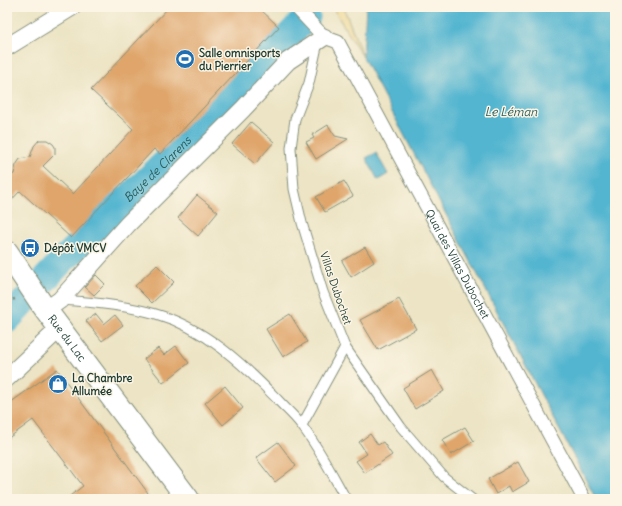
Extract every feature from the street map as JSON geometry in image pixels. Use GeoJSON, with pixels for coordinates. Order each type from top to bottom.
{"type":"FeatureCollection","features":[{"type":"Feature","properties":{"kind":"main road","name":"Rue du Lac"},"geometry":{"type":"LineString","coordinates":[[7,252],[22,292],[50,305],[60,328],[188,499]]}},
{"type":"Feature","properties":{"kind":"street"},"geometry":{"type":"LineString","coordinates":[[7,47],[72,7]]}},
{"type":"Feature","properties":{"kind":"street","name":"Quai des Villas Dubochet"},"geometry":{"type":"LineString","coordinates":[[297,8],[321,38],[338,42],[584,499]]}},
{"type":"Feature","properties":{"kind":"street"},"geometry":{"type":"LineString","coordinates":[[50,305],[288,61],[321,38]]}},
{"type":"Feature","properties":{"kind":"street"},"geometry":{"type":"LineString","coordinates":[[7,378],[60,328]]}},
{"type":"Feature","properties":{"kind":"lane","name":"Villas Dubochet"},"geometry":{"type":"LineString","coordinates":[[321,38],[310,78],[295,119],[291,148],[294,189],[302,223],[323,292],[345,347],[401,427],[444,477],[472,499]]}},
{"type":"Feature","properties":{"kind":"lane"},"geometry":{"type":"LineString","coordinates":[[50,305],[120,305],[158,314],[193,329],[228,353],[259,380],[302,425],[346,499]]}},
{"type":"Feature","properties":{"kind":"lane"},"geometry":{"type":"LineString","coordinates":[[302,425],[345,347]]}},
{"type":"Feature","properties":{"kind":"path"},"geometry":{"type":"LineString","coordinates":[[7,300],[22,292]]}},
{"type":"Feature","properties":{"kind":"sand"},"geometry":{"type":"Polygon","coordinates":[[[332,7],[347,7],[345,11],[363,57],[332,7]]]}},
{"type":"Feature","properties":{"kind":"water","name":"Le Léman"},"geometry":{"type":"Polygon","coordinates":[[[366,7],[615,7],[615,499],[596,499],[363,57],[366,7]]]}},
{"type":"Feature","properties":{"kind":"water"},"geometry":{"type":"Polygon","coordinates":[[[376,153],[388,174],[378,180],[366,158],[376,153]]]}},
{"type":"Feature","properties":{"kind":"building","name":"Salle omnisports du Pierrier"},"geometry":{"type":"Polygon","coordinates":[[[169,7],[258,7],[279,27],[160,154],[154,149],[71,238],[20,191],[7,205],[7,177],[14,174],[16,165],[20,159],[30,157],[34,146],[39,140],[47,140],[55,147],[55,154],[43,166],[73,194],[133,129],[91,90],[169,7]]]}},
{"type":"Feature","properties":{"kind":"building"},"geometry":{"type":"Polygon","coordinates":[[[251,122],[274,142],[255,164],[232,144],[251,122]]]}},
{"type":"Feature","properties":{"kind":"building"},"geometry":{"type":"Polygon","coordinates":[[[328,125],[335,136],[348,139],[316,159],[306,142],[314,138],[312,135],[328,125]]]}},
{"type":"Feature","properties":{"kind":"building"},"geometry":{"type":"Polygon","coordinates":[[[344,181],[353,196],[325,212],[316,197],[344,181]]]}},
{"type":"Feature","properties":{"kind":"building"},"geometry":{"type":"Polygon","coordinates":[[[197,195],[218,212],[198,236],[178,218],[197,195]]]}},
{"type":"Feature","properties":{"kind":"building"},"geometry":{"type":"Polygon","coordinates":[[[365,247],[374,262],[351,277],[342,261],[365,247]]]}},
{"type":"Feature","properties":{"kind":"building"},"geometry":{"type":"Polygon","coordinates":[[[157,265],[174,282],[152,303],[135,286],[157,265]]]}},
{"type":"Feature","properties":{"kind":"building"},"geometry":{"type":"Polygon","coordinates":[[[96,275],[105,284],[94,295],[85,287],[96,275]]]}},
{"type":"Feature","properties":{"kind":"building"},"geometry":{"type":"Polygon","coordinates":[[[399,299],[416,329],[378,350],[360,320],[399,299]]]}},
{"type":"Feature","properties":{"kind":"building"},"geometry":{"type":"Polygon","coordinates":[[[96,314],[104,324],[115,315],[123,325],[102,341],[86,321],[96,314]]]}},
{"type":"Feature","properties":{"kind":"building"},"geometry":{"type":"Polygon","coordinates":[[[290,314],[307,342],[283,357],[266,329],[290,314]]]}},
{"type":"Feature","properties":{"kind":"building"},"geometry":{"type":"Polygon","coordinates":[[[176,346],[189,363],[163,383],[144,359],[158,348],[164,355],[176,346]]]}},
{"type":"Feature","properties":{"kind":"building"},"geometry":{"type":"Polygon","coordinates":[[[57,369],[148,493],[140,499],[66,499],[83,486],[33,420],[7,439],[7,405],[57,369]]]}},
{"type":"Feature","properties":{"kind":"building"},"geometry":{"type":"Polygon","coordinates":[[[432,370],[444,391],[415,409],[403,388],[432,370]]]}},
{"type":"Feature","properties":{"kind":"building"},"geometry":{"type":"Polygon","coordinates":[[[225,386],[243,408],[223,425],[205,403],[225,386]]]}},
{"type":"Feature","properties":{"kind":"building"},"geometry":{"type":"Polygon","coordinates":[[[465,427],[474,441],[451,455],[442,440],[465,427]]]}},
{"type":"Feature","properties":{"kind":"building"},"geometry":{"type":"Polygon","coordinates":[[[370,434],[378,445],[383,442],[392,455],[365,473],[356,461],[367,454],[359,442],[370,434]]]}},
{"type":"Feature","properties":{"kind":"building"},"geometry":{"type":"Polygon","coordinates":[[[278,442],[296,466],[275,482],[256,458],[278,442]]]}},
{"type":"Feature","properties":{"kind":"building"},"geometry":{"type":"Polygon","coordinates":[[[518,462],[529,482],[512,492],[509,486],[496,494],[488,479],[518,462]]]}},
{"type":"Feature","properties":{"kind":"waterway","name":"Baye de Clarens"},"geometry":{"type":"LineString","coordinates":[[7,320],[62,261],[172,156],[307,17]]}},
{"type":"Feature","properties":{"kind":"place","name":"Salle omnisports du Pierrier"},"geometry":{"type":"Point","coordinates":[185,59]}},
{"type":"Feature","properties":{"kind":"place","name":"Dépôt VMCV"},"geometry":{"type":"Point","coordinates":[30,248]}},
{"type":"Feature","properties":{"kind":"place","name":"La Chambre Allumée"},"geometry":{"type":"Point","coordinates":[58,384]}}]}
